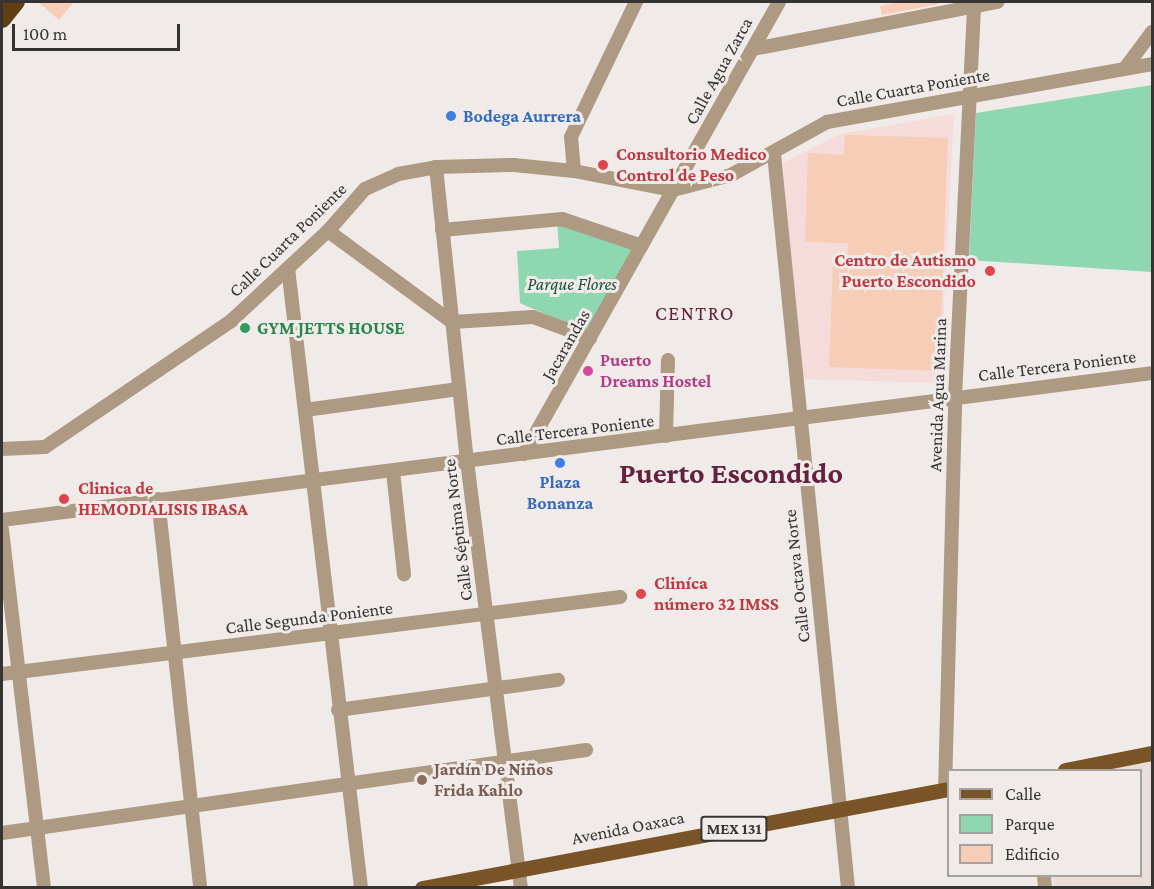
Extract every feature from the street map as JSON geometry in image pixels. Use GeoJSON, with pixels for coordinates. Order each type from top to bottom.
{"type":"FeatureCollection","features":[{"type":"Feature","properties":{"kind":"highway"},"geometry":{"type":"LineString","coordinates":[[2,19],[16,2]]}},
{"type":"Feature","properties":{"kind":"main road"},"geometry":{"type":"LineString","coordinates":[[1075,769],[1152,753]]}},
{"type":"Feature","properties":{"kind":"main road","name":"Avenida Oaxaca"},"geometry":{"type":"LineString","coordinates":[[422,888],[947,790]]}},
{"type":"Feature","properties":{"kind":"street"},"geometry":{"type":"LineString","coordinates":[[574,171],[571,137],[636,2]]}},
{"type":"Feature","properties":{"kind":"street","name":"Calle Agua Zarca"},"geometry":{"type":"LineString","coordinates":[[673,190],[779,2]]}},
{"type":"Feature","properties":{"kind":"street"},"geometry":{"type":"LineString","coordinates":[[753,49],[974,3],[998,2]]}},
{"type":"Feature","properties":{"kind":"street","name":"Avenida Agua Marina"},"geometry":{"type":"LineString","coordinates":[[947,769],[956,397],[974,3]]}},
{"type":"Feature","properties":{"kind":"street"},"geometry":{"type":"LineString","coordinates":[[1126,68],[1152,32]]}},
{"type":"Feature","properties":{"kind":"street","name":"Calle Cuarta Poniente"},"geometry":{"type":"LineString","coordinates":[[2,449],[45,447],[231,321],[328,231],[365,189],[398,174],[436,167],[514,165],[574,171],[673,190],[731,175],[774,154],[827,122],[1152,64]]}},
{"type":"Feature","properties":{"kind":"street","name":"Calle Octava Norte"},"geometry":{"type":"LineString","coordinates":[[774,154],[838,809],[848,888]]}},
{"type":"Feature","properties":{"kind":"street","name":"Calle Séptima Norte"},"geometry":{"type":"LineString","coordinates":[[436,167],[459,389],[521,888]]}},
{"type":"Feature","properties":{"kind":"street","name":"Jacarandas"},"geometry":{"type":"LineString","coordinates":[[524,454],[673,190]]}},
{"type":"Feature","properties":{"kind":"street"},"geometry":{"type":"LineString","coordinates":[[442,230],[562,219],[642,246]]}},
{"type":"Feature","properties":{"kind":"street"},"geometry":{"type":"LineString","coordinates":[[328,231],[452,321],[532,317],[590,338]]}},
{"type":"Feature","properties":{"kind":"street"},"geometry":{"type":"LineString","coordinates":[[288,268],[328,634],[361,888]]}},
{"type":"Feature","properties":{"kind":"street"},"geometry":{"type":"LineString","coordinates":[[666,436],[668,360]]}},
{"type":"Feature","properties":{"kind":"street","name":"Calle Tercera Poniente"},"geometry":{"type":"LineString","coordinates":[[2,520],[1152,373]]}},
{"type":"Feature","properties":{"kind":"street"},"geometry":{"type":"LineString","coordinates":[[305,410],[459,389]]}},
{"type":"Feature","properties":{"kind":"street"},"geometry":{"type":"LineString","coordinates":[[393,471],[405,574]]}},
{"type":"Feature","properties":{"kind":"street"},"geometry":{"type":"LineString","coordinates":[[158,500],[200,888]]}},
{"type":"Feature","properties":{"kind":"street"},"geometry":{"type":"LineString","coordinates":[[2,530],[44,888]]}},
{"type":"Feature","properties":{"kind":"street","name":"Calle Segunda Poniente"},"geometry":{"type":"LineString","coordinates":[[2,674],[620,597]]}},
{"type":"Feature","properties":{"kind":"street"},"geometry":{"type":"LineString","coordinates":[[338,710],[558,680]]}},
{"type":"Feature","properties":{"kind":"street"},"geometry":{"type":"LineString","coordinates":[[2,833],[349,782],[506,764],[586,750]]}},
{"type":"Feature","properties":{"kind":"shaded area"},"geometry":{"type":"Polygon","coordinates":[[[954,114],[940,383],[800,379],[783,163],[840,134],[954,114]]]}},
{"type":"Feature","properties":{"kind":"shaded area"},"geometry":{"type":"Polygon","coordinates":[[[1152,760],[1152,887],[1054,887],[1053,877],[1142,877],[1142,769],[1103,769],[1152,760]]]}},
{"type":"Feature","properties":{"kind":"green space"},"geometry":{"type":"Polygon","coordinates":[[[1152,85],[1152,272],[969,260],[976,113],[1152,85]]]}},
{"type":"Feature","properties":{"kind":"green space","name":"Parque Flores"},"geometry":{"type":"Polygon","coordinates":[[[557,221],[637,248],[589,334],[520,303],[517,251],[559,248],[557,221]]]}},
{"type":"Feature","properties":{"kind":"building"},"geometry":{"type":"Polygon","coordinates":[[[38,2],[74,2],[59,20],[38,2]]]}},
{"type":"Feature","properties":{"kind":"building"},"geometry":{"type":"Polygon","coordinates":[[[900,2],[939,2],[939,4],[882,15],[880,6],[900,2]]]}},
{"type":"Feature","properties":{"kind":"building"},"geometry":{"type":"Polygon","coordinates":[[[845,135],[948,138],[939,371],[829,367],[833,263],[847,263],[848,243],[805,242],[808,153],[844,155],[845,135]]]}},
{"type":"Feature","properties":{"kind":"place","name":"Bodega Aurrera"},"geometry":{"type":"Point","coordinates":[451,116]}},
{"type":"Feature","properties":{"kind":"place","name":"Consultorio Medico Control de Peso"},"geometry":{"type":"Point","coordinates":[603,165]}},
{"type":"Feature","properties":{"kind":"place","name":"Centro de Autismo Puerto Escondido"},"geometry":{"type":"Point","coordinates":[990,271]}},
{"type":"Feature","properties":{"kind":"place","name":"GYM JETTS HOUSE"},"geometry":{"type":"Point","coordinates":[245,328]}},
{"type":"Feature","properties":{"kind":"place","name":"Puerto Dreams Hostel"},"geometry":{"type":"Point","coordinates":[588,371]}},
{"type":"Feature","properties":{"kind":"place","name":"Plaza Bonanza"},"geometry":{"type":"Point","coordinates":[560,463]}},
{"type":"Feature","properties":{"kind":"place","name":"Clinica de HEMODIALISIS IBASA"},"geometry":{"type":"Point","coordinates":[64,499]}},
{"type":"Feature","properties":{"kind":"place","name":"Cliníca número 32 IMSS"},"geometry":{"type":"Point","coordinates":[641,594]}},
{"type":"Feature","properties":{"kind":"place","name":"Jardín De Niños Frida Kahlo"},"geometry":{"type":"Point","coordinates":[422,780]}},
{"type":"Feature","properties":{"kind":"district","name":"CENTRO"},"geometry":{"type":"Point","coordinates":[695,313]}},
{"type":"Feature","properties":{"kind":"district","name":"Puerto Escondido"},"geometry":{"type":"Point","coordinates":[731,473]}}]}
